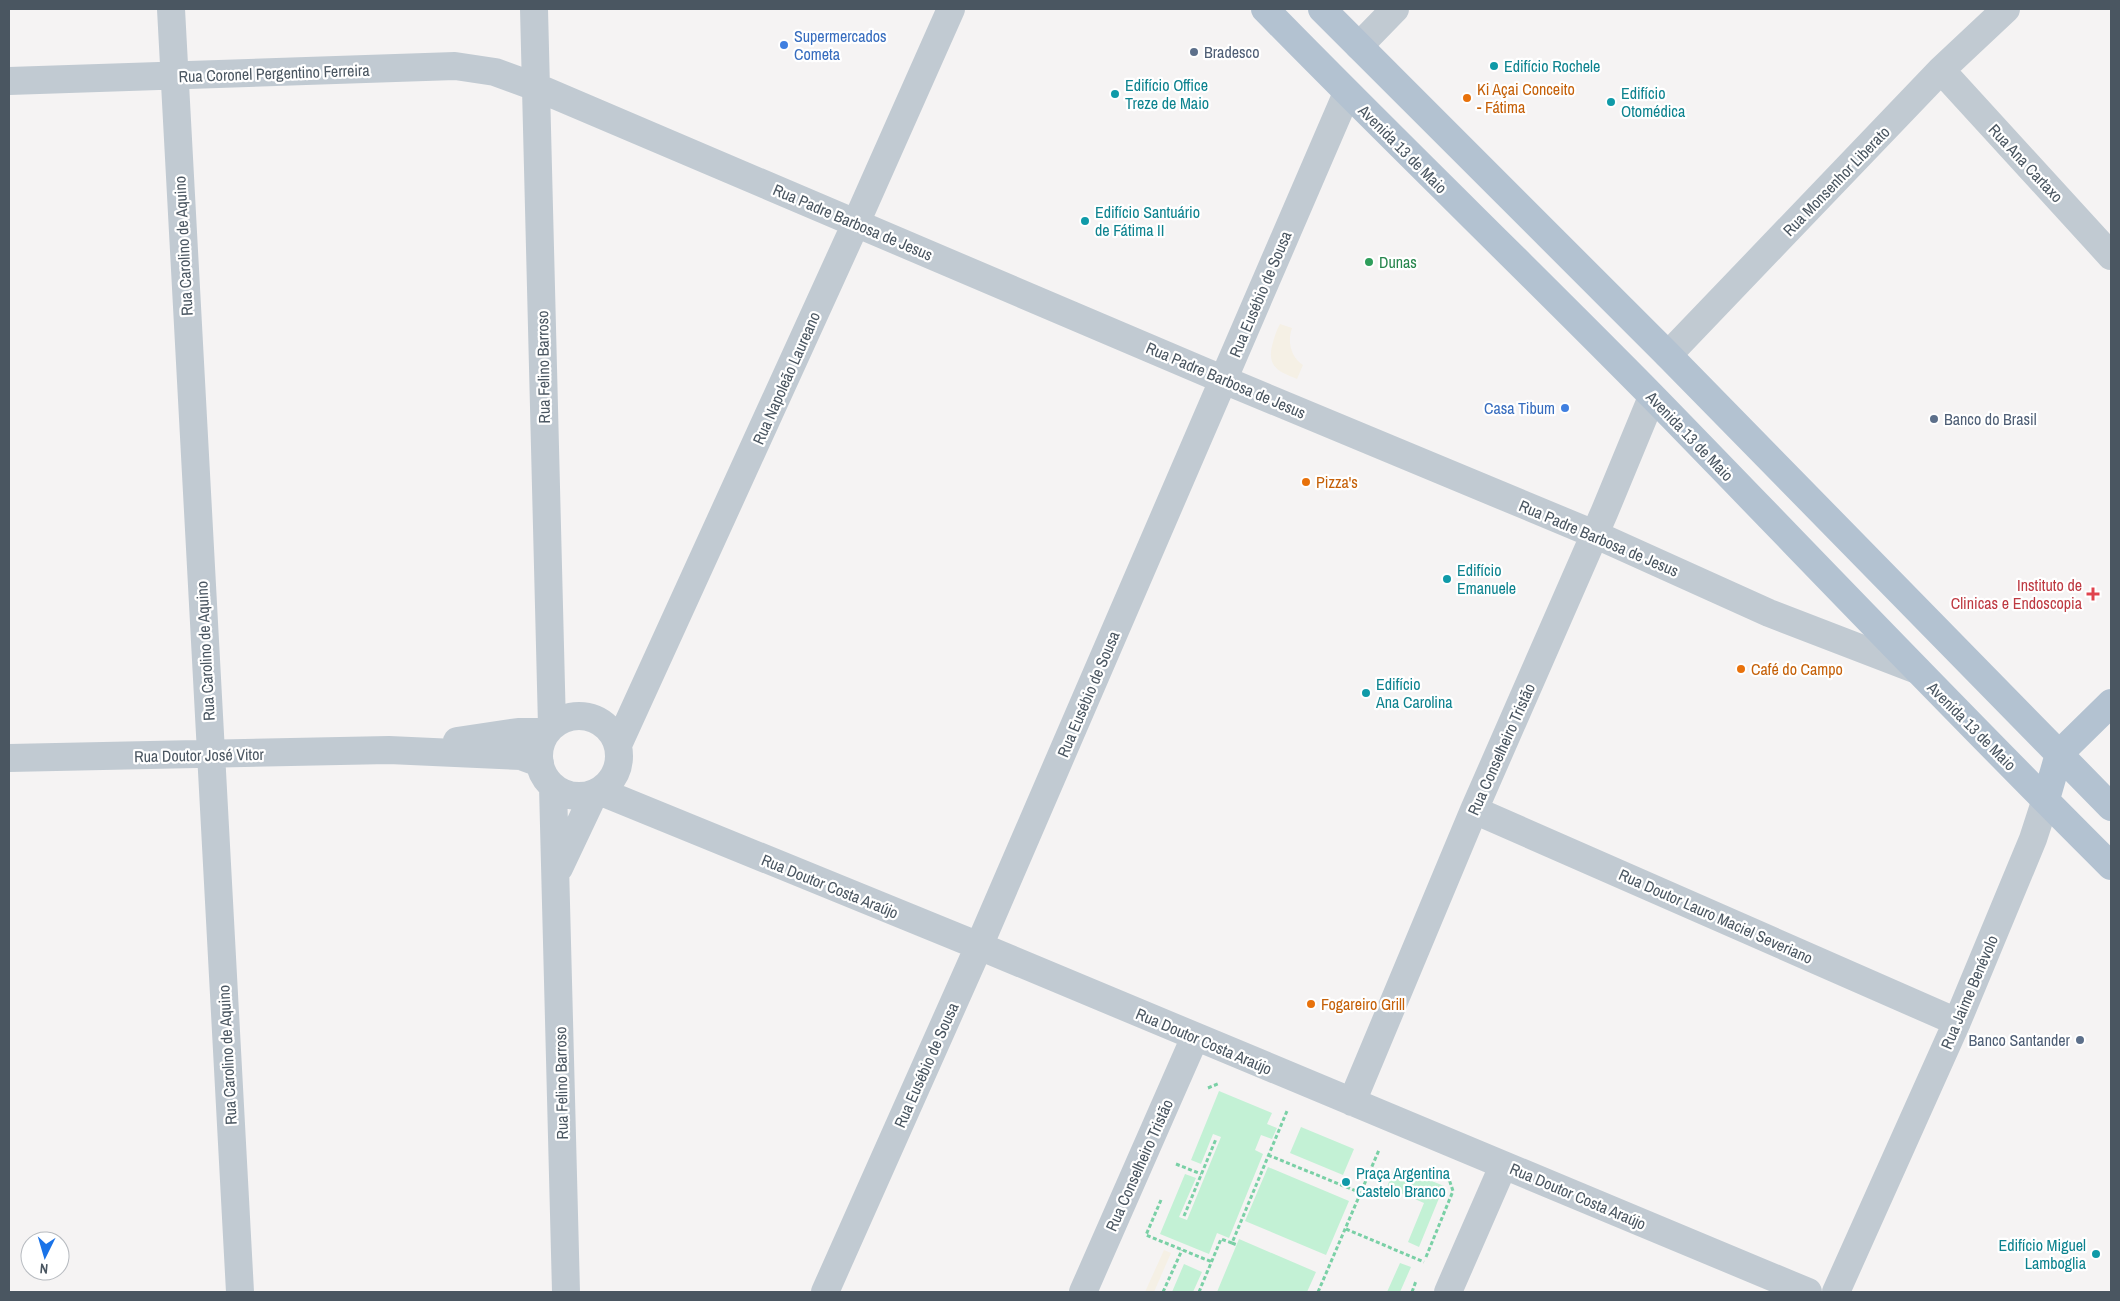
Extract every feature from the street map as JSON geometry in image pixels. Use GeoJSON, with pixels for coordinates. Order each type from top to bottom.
{"type":"FeatureCollection","features":[{"type":"Feature","properties":{"kind":"main road","name":"Avenida 13 de Maio"},"geometry":{"type":"LineString","coordinates":[[1265,9],[1346,93],[1652,397],[1917,670],[2111,866]]}},
{"type":"Feature","properties":{"kind":"main road"},"geometry":{"type":"LineString","coordinates":[[1322,9],[1668,355],[2111,807]]}},
{"type":"Feature","properties":{"kind":"main road","name":"Rua Jaime Benévolo"},"geometry":{"type":"LineString","coordinates":[[2046,799],[2059,754],[2111,703]]}},
{"type":"Feature","properties":{"kind":"street","name":"Rua Carolino de Aquino"},"geometry":{"type":"LineString","coordinates":[[171,9],[240,1292]]}},
{"type":"Feature","properties":{"kind":"street","name":"Rua Felino Barroso"},"geometry":{"type":"LineString","coordinates":[[534,9],[549,729]]}},
{"type":"Feature","properties":{"kind":"street","name":"Rua Napoleão Laureano"},"geometry":{"type":"LineString","coordinates":[[618,745],[856,223],[951,9]]}},
{"type":"Feature","properties":{"kind":"street"},"geometry":{"type":"LineString","coordinates":[[1359,46],[1395,9]]}},
{"type":"Feature","properties":{"kind":"street","name":"Rua Monsenhor Liberato"},"geometry":{"type":"LineString","coordinates":[[1668,355],[1941,70],[2006,9]]}},
{"type":"Feature","properties":{"kind":"street","name":"Rua Coronel Pergentino Ferreira"},"geometry":{"type":"LineString","coordinates":[[9,81],[455,66],[495,72],[536,87]]}},
{"type":"Feature","properties":{"kind":"street","name":"Rua Ana Cartaxo"},"geometry":{"type":"LineString","coordinates":[[1941,70],[2111,256]]}},
{"type":"Feature","properties":{"kind":"street","name":"Rua Padre Barbosa de Jesus"},"geometry":{"type":"LineString","coordinates":[[536,87],[1224,380],[1594,534],[1769,613],[1917,670]]}},
{"type":"Feature","properties":{"kind":"street","name":"Rua Eusébio de Sousa"},"geometry":{"type":"LineString","coordinates":[[825,1292],[979,946],[1346,93]]}},
{"type":"Feature","properties":{"kind":"street","name":"Rua Conselheiro Tristão"},"geometry":{"type":"LineString","coordinates":[[1352,1102],[1474,810],[1652,397]]}},
{"type":"Feature","properties":{"kind":"street"},"geometry":{"type":"LineString","coordinates":[[577,716],[590,717],[603,723],[612,733],[618,745],[620,756],[616,772],[607,785],[596,792],[572,796],[553,787],[547,780],[540,763],[539,752],[549,729],[563,719],[577,716]]}},
{"type":"Feature","properties":{"kind":"street","name":"Rua Doutor José Vitor"},"geometry":{"type":"LineString","coordinates":[[389,750],[549,729]]}},
{"type":"Feature","properties":{"kind":"street","name":"Rua Doutor José Vitor"},"geometry":{"type":"LineString","coordinates":[[9,758],[389,750],[521,756],[540,763]]}},
{"type":"Feature","properties":{"kind":"street","name":"Rua Felino Barroso"},"geometry":{"type":"LineString","coordinates":[[553,787],[566,1292]]}},
{"type":"Feature","properties":{"kind":"street","name":"Rua Felino Barroso"},"geometry":{"type":"LineString","coordinates":[[556,874],[596,792]]}},
{"type":"Feature","properties":{"kind":"street","name":"Rua Doutor Costa Araújo"},"geometry":{"type":"LineString","coordinates":[[596,792],[979,946],[1808,1292]]}},
{"type":"Feature","properties":{"kind":"street","name":"Rua Jaime Benévolo"},"geometry":{"type":"LineString","coordinates":[[1836,1292],[1957,1022],[2033,839],[2046,799]]}},
{"type":"Feature","properties":{"kind":"street","name":"Rua Doutor Lauro Maciel Severiano"},"geometry":{"type":"LineString","coordinates":[[1474,810],[1957,1022]]}},
{"type":"Feature","properties":{"kind":"street","name":"Rua Conselheiro Tristão"},"geometry":{"type":"LineString","coordinates":[[1083,1292],[1195,1037]]}},
{"type":"Feature","properties":{"kind":"street"},"geometry":{"type":"LineString","coordinates":[[1448,1292],[1503,1166]]}},
{"type":"Feature","properties":{"kind":"path"},"geometry":{"type":"LineString","coordinates":[[1204,1096],[1208,1088],[1219,1082],[1228,1086]]}},
{"type":"Feature","properties":{"kind":"path"},"geometry":{"type":"LineString","coordinates":[[1278,1107],[1295,1114]]}},
{"type":"Feature","properties":{"kind":"path"},"geometry":{"type":"LineString","coordinates":[[1232,1243],[1286,1111]]}},
{"type":"Feature","properties":{"kind":"path"},"geometry":{"type":"LineString","coordinates":[[1184,1216],[1216,1139]]}},
{"type":"Feature","properties":{"kind":"path"},"geometry":{"type":"LineString","coordinates":[[1371,1146],[1388,1153]]}},
{"type":"Feature","properties":{"kind":"path"},"geometry":{"type":"LineString","coordinates":[[1318,1292],[1379,1150]]}},
{"type":"Feature","properties":{"kind":"path"},"geometry":{"type":"LineString","coordinates":[[1172,1172],[1180,1155]]}},
{"type":"Feature","properties":{"kind":"path"},"geometry":{"type":"LineString","coordinates":[[1268,1155],[1361,1193]]}},
{"type":"Feature","properties":{"kind":"path"},"geometry":{"type":"LineString","coordinates":[[1176,1164],[1201,1174]]}},
{"type":"Feature","properties":{"kind":"path"},"geometry":{"type":"LineString","coordinates":[[1421,1269],[1453,1191],[1449,1179],[1440,1175]]}},
{"type":"Feature","properties":{"kind":"path"},"geometry":{"type":"LineString","coordinates":[[1161,1199],[1146,1235],[1212,1262]]}},
{"type":"Feature","properties":{"kind":"path"},"geometry":{"type":"LineString","coordinates":[[1346,1229],[1424,1262]]}},
{"type":"Feature","properties":{"kind":"path"},"geometry":{"type":"LineString","coordinates":[[1199,1292],[1221,1239],[1237,1245]]}},
{"type":"Feature","properties":{"kind":"path"},"geometry":{"type":"LineString","coordinates":[[1163,1292],[1182,1250]]}},
{"type":"Feature","properties":{"kind":"path"},"geometry":{"type":"LineString","coordinates":[[1412,1292],[1418,1277]]}},
{"type":"Feature","properties":{"kind":"green space"},"geometry":{"type":"Polygon","coordinates":[[[1219,1091],[1272,1113],[1267,1124],[1277,1128],[1272,1139],[1261,1135],[1255,1150],[1263,1154],[1229,1238],[1217,1233],[1209,1254],[1160,1234],[1185,1174],[1196,1178],[1179,1217],[1187,1220],[1221,1137],[1213,1134],[1201,1164],[1191,1160],[1219,1091]]]}},
{"type":"Feature","properties":{"kind":"green space"},"geometry":{"type":"Polygon","coordinates":[[[1301,1127],[1354,1149],[1343,1175],[1290,1153],[1301,1127]]]}},
{"type":"Feature","properties":{"kind":"green space"},"geometry":{"type":"Polygon","coordinates":[[[1395,1166],[1444,1186],[1419,1247],[1408,1242],[1424,1203],[1387,1187],[1395,1166]]]}},
{"type":"Feature","properties":{"kind":"green space"},"geometry":{"type":"Polygon","coordinates":[[[1268,1167],[1349,1201],[1326,1255],[1245,1221],[1268,1167]]]}},
{"type":"Feature","properties":{"kind":"green space"},"geometry":{"type":"Polygon","coordinates":[[[1239,1239],[1316,1272],[1307,1292],[1217,1292],[1239,1239]]]}},
{"type":"Feature","properties":{"kind":"green space"},"geometry":{"type":"Polygon","coordinates":[[[1400,1263],[1411,1267],[1400,1292],[1387,1292],[1400,1263]]]}},
{"type":"Feature","properties":{"kind":"green space"},"geometry":{"type":"Polygon","coordinates":[[[1184,1264],[1202,1272],[1193,1292],[1172,1292],[1184,1264]]]}},
{"type":"Feature","properties":{"kind":"sand"},"geometry":{"type":"Polygon","coordinates":[[[1280,324],[1292,328],[1291,349],[1303,365],[1297,379],[1276,368],[1271,359],[1272,346],[1280,324]]]}},
{"type":"Feature","properties":{"kind":"sand"},"geometry":{"type":"Polygon","coordinates":[[[1164,1250],[1171,1253],[1154,1292],[1145,1292],[1164,1250]]]}},
{"type":"Feature","properties":{"kind":"place","name":"Supermercados Cometa"},"geometry":{"type":"Point","coordinates":[784,45]}},
{"type":"Feature","properties":{"kind":"place","name":"Bradesco"},"geometry":{"type":"Point","coordinates":[1194,52]}},
{"type":"Feature","properties":{"kind":"place","name":"Edifício Rochele"},"geometry":{"type":"Point","coordinates":[1494,66]}},
{"type":"Feature","properties":{"kind":"place","name":"Edifício Office Treze de Maio"},"geometry":{"type":"Point","coordinates":[1115,94]}},
{"type":"Feature","properties":{"kind":"place","name":"Ki Açai Conceito - Fátima"},"geometry":{"type":"Point","coordinates":[1467,98]}},
{"type":"Feature","properties":{"kind":"place","name":"Edifício Otomédica"},"geometry":{"type":"Point","coordinates":[1611,102]}},
{"type":"Feature","properties":{"kind":"place","name":"Edifício Santuário de Fátima II"},"geometry":{"type":"Point","coordinates":[1085,221]}},
{"type":"Feature","properties":{"kind":"place","name":"Dunas"},"geometry":{"type":"Point","coordinates":[1369,262]}},
{"type":"Feature","properties":{"kind":"place","name":"Casa Tibum"},"geometry":{"type":"Point","coordinates":[1565,408]}},
{"type":"Feature","properties":{"kind":"place","name":"Banco do Brasil"},"geometry":{"type":"Point","coordinates":[1934,419]}},
{"type":"Feature","properties":{"kind":"place","name":"Pizza's"},"geometry":{"type":"Point","coordinates":[1306,482]}},
{"type":"Feature","properties":{"kind":"place","name":"Edifício Emanuele"},"geometry":{"type":"Point","coordinates":[1447,579]}},
{"type":"Feature","properties":{"kind":"place","name":"Instituto de Clinicas e Endoscopia"},"geometry":{"type":"Point","coordinates":[2093,594]}},
{"type":"Feature","properties":{"kind":"place","name":"Café do Campo"},"geometry":{"type":"Point","coordinates":[1741,669]}},
{"type":"Feature","properties":{"kind":"place","name":"Edifício Ana Carolina"},"geometry":{"type":"Point","coordinates":[1366,693]}},
{"type":"Feature","properties":{"kind":"place","name":"Fogareiro Grill"},"geometry":{"type":"Point","coordinates":[1311,1004]}},
{"type":"Feature","properties":{"kind":"place","name":"Banco Santander"},"geometry":{"type":"Point","coordinates":[2080,1040]}},
{"type":"Feature","properties":{"kind":"place","name":"Praça Argentina Castelo Branco"},"geometry":{"type":"Point","coordinates":[1346,1182]}},
{"type":"Feature","properties":{"kind":"place","name":"Edifício Miguel Lamboglia"},"geometry":{"type":"Point","coordinates":[2096,1254]}}]}
